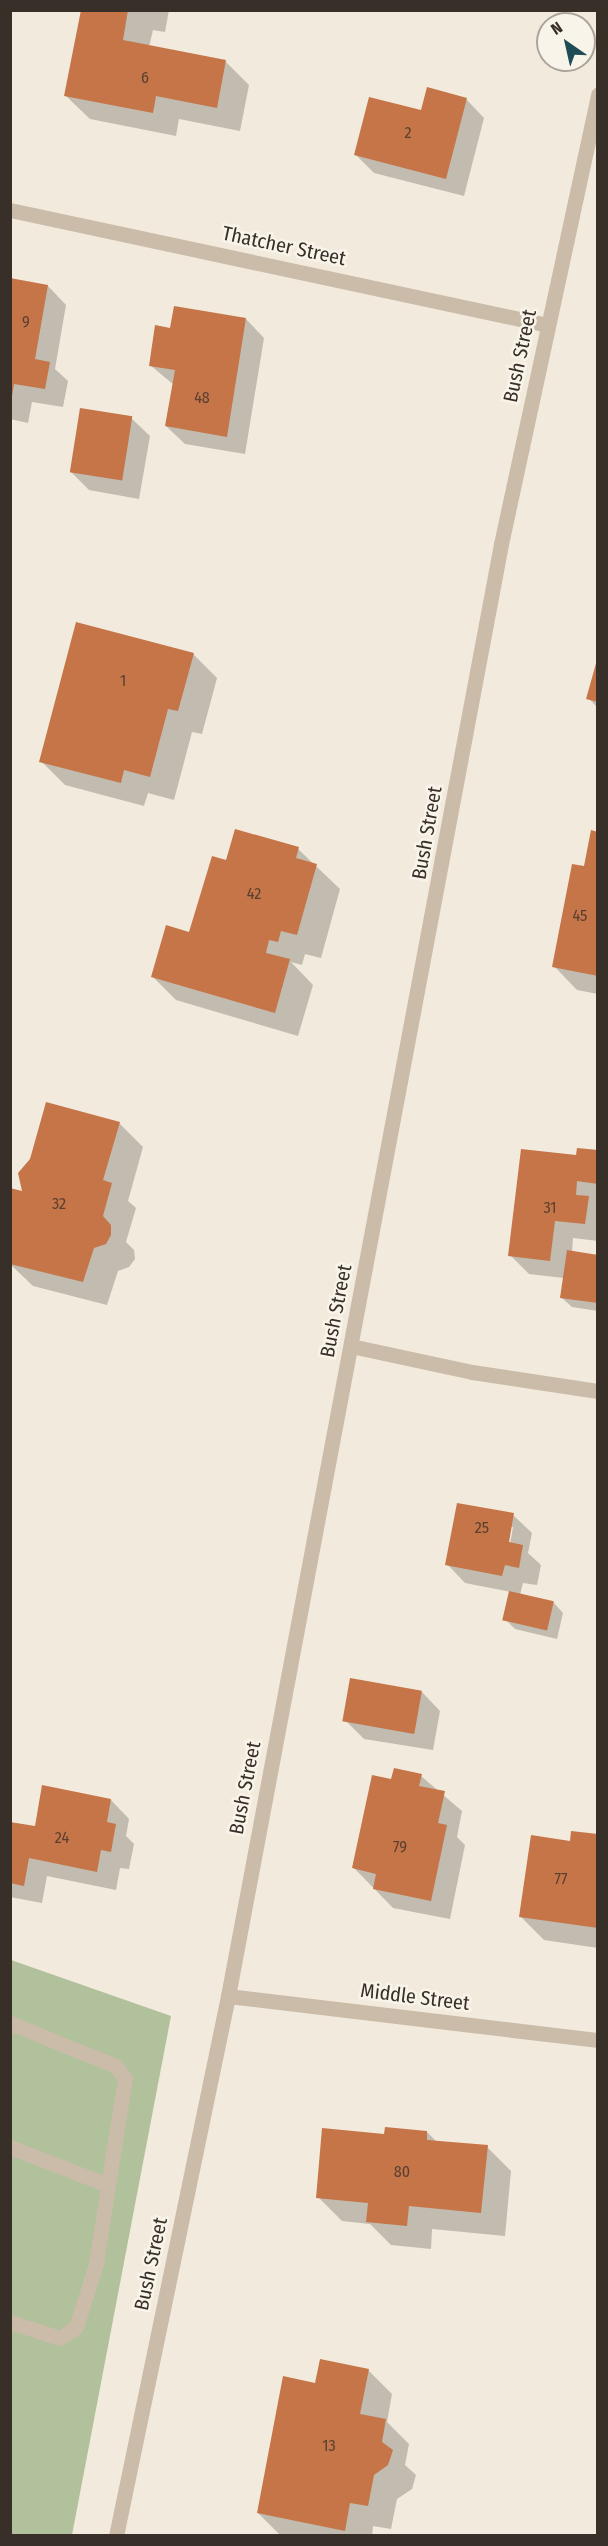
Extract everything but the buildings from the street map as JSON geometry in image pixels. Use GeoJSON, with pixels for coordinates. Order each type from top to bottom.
{"type":"FeatureCollection","features":[{"type":"Feature","properties":{"kind":"street","name":"Bush Street"},"geometry":{"type":"LineString","coordinates":[[116,2535],[228,1996],[501,544],[597,94]]}},
{"type":"Feature","properties":{"kind":"street","name":"Thatcher Street"},"geometry":{"type":"LineString","coordinates":[[10,210],[548,325]]}},
{"type":"Feature","properties":{"kind":"street"},"geometry":{"type":"LineString","coordinates":[[351,1346],[472,1372],[597,1390]]}},
{"type":"Feature","properties":{"kind":"street","name":"Middle Street"},"geometry":{"type":"LineString","coordinates":[[228,1996],[597,2040]]}},
{"type":"Feature","properties":{"kind":"street"},"geometry":{"type":"LineString","coordinates":[[10,2023],[71,2044],[116,2066],[125,2079],[96,2264],[76,2327],[60,2338],[10,2322]]}},
{"type":"Feature","properties":{"kind":"street"},"geometry":{"type":"LineString","coordinates":[[10,2147],[108,2185]]}},
{"type":"Feature","properties":{"kind":"green space"},"geometry":{"type":"Polygon","coordinates":[[[11,1960],[171,2016],[72,2535],[11,2536],[11,1960]]]}}]}
